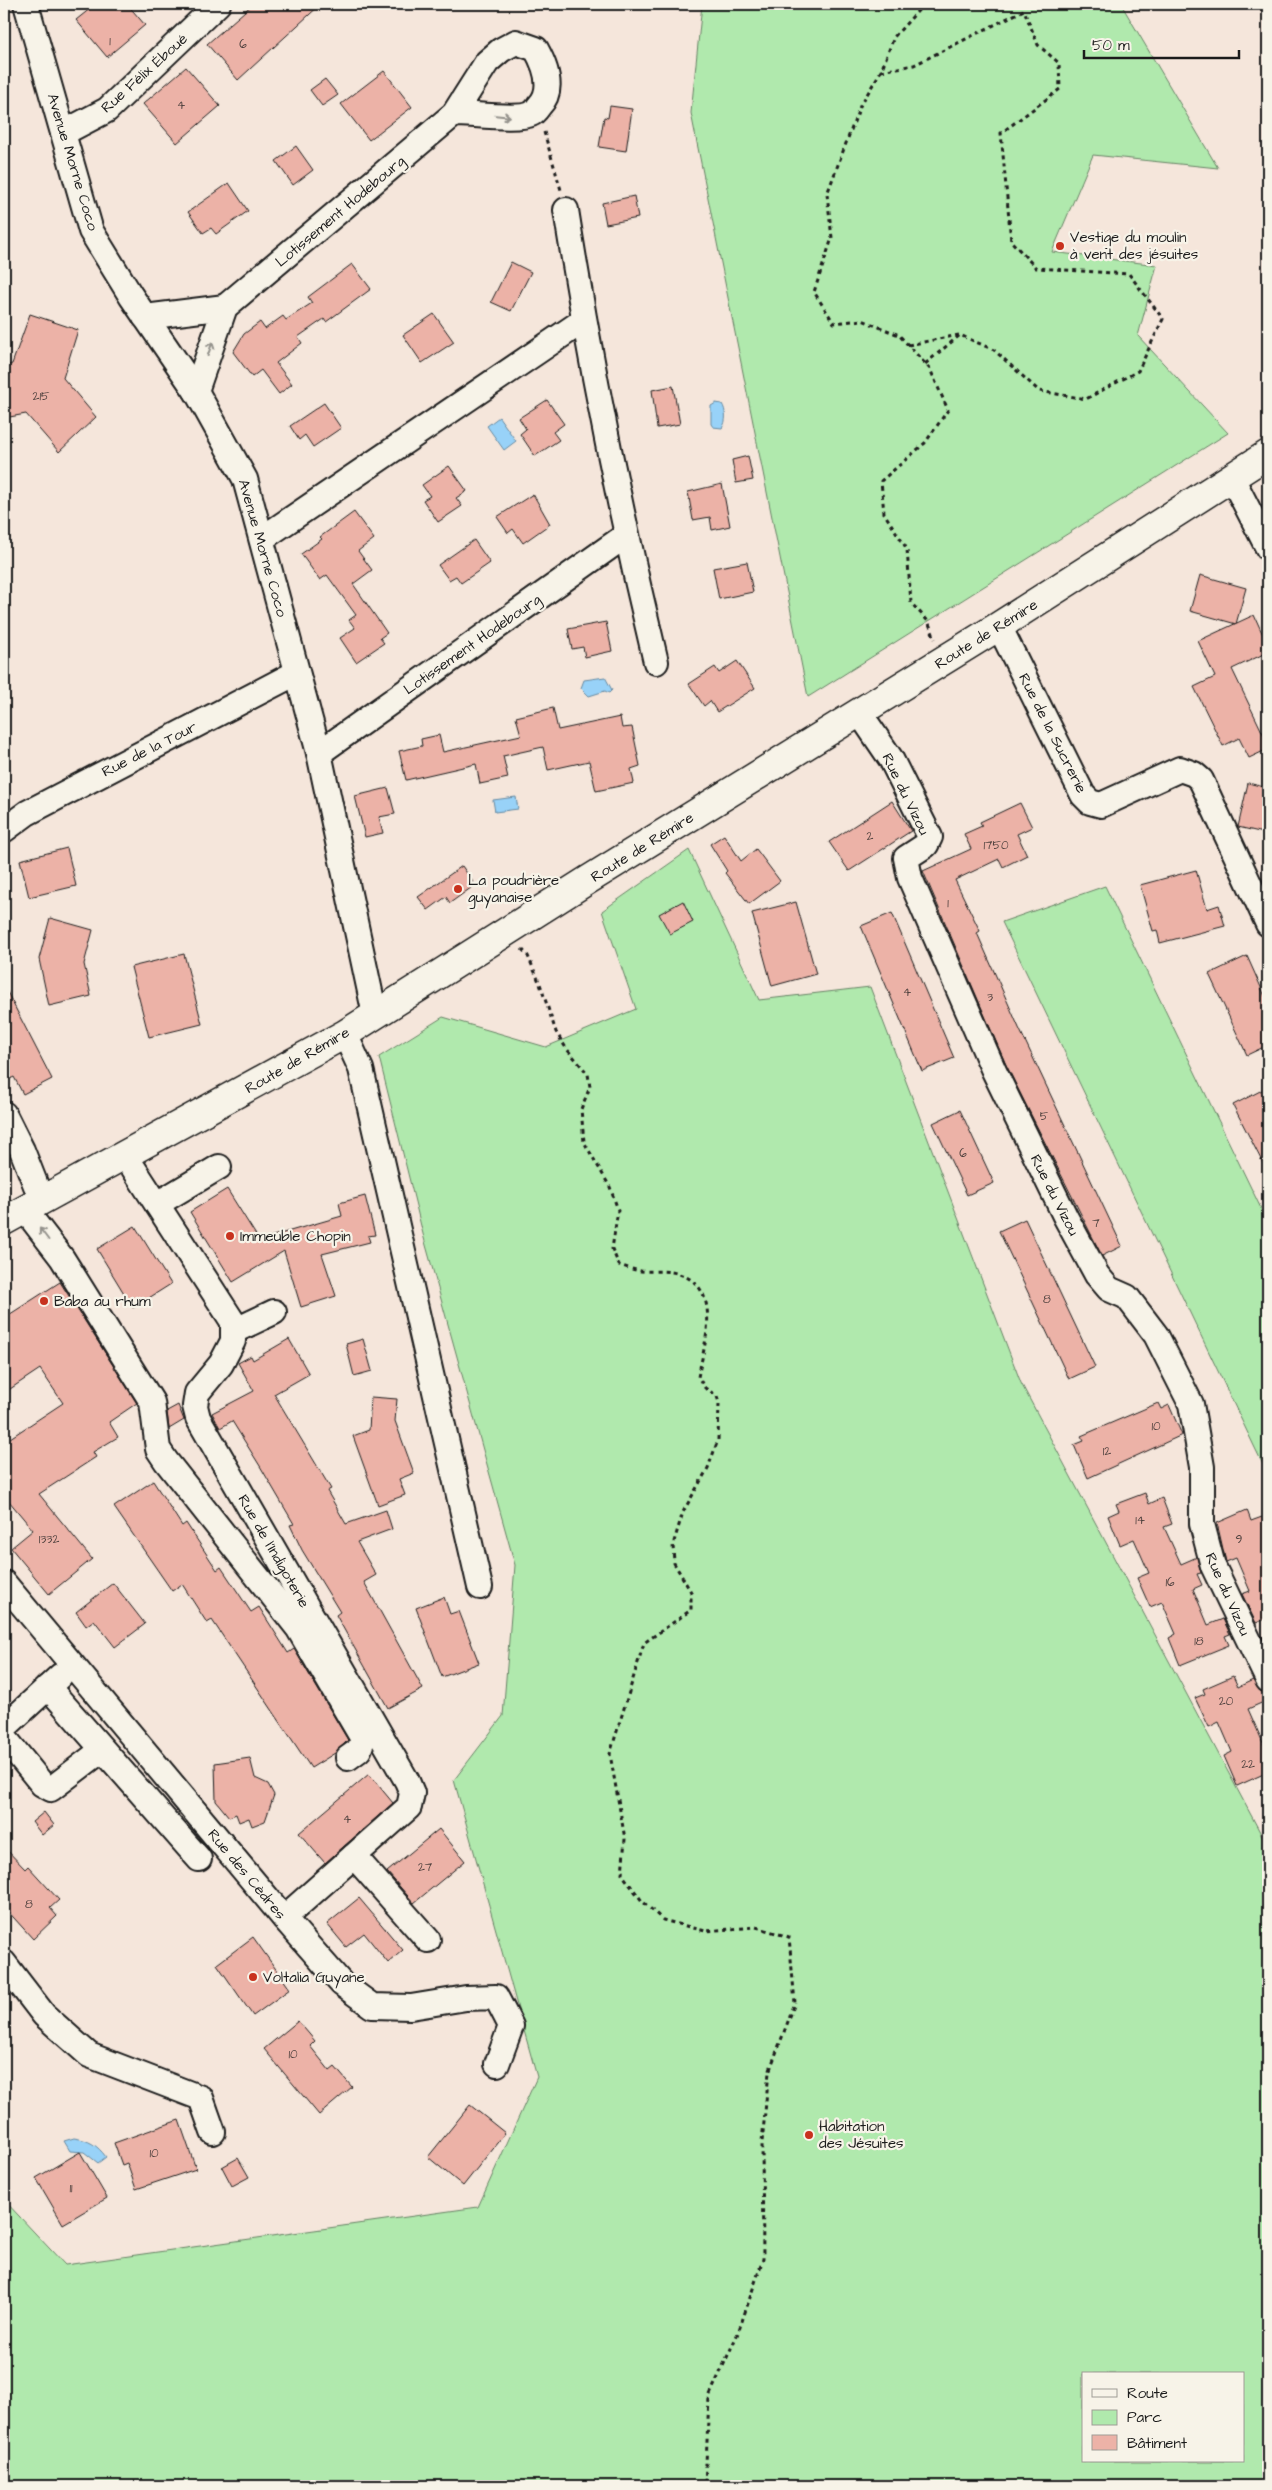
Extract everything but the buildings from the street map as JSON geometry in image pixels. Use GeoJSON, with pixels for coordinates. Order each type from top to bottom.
{"type":"FeatureCollection","features":[{"type":"Feature","properties":{"kind":"main road","name":"Route de Rémire"},"geometry":{"type":"LineString","coordinates":[[24,1210],[344,1034],[999,626],[1268,454]]}},
{"type":"Feature","properties":{"kind":"street","name":"Avenue Morne Coco"},"geometry":{"type":"LineString","coordinates":[[26,4],[91,231],[145,317],[196,390],[245,479],[263,538],[296,673],[319,753],[375,1015]]}},
{"type":"Feature","properties":{"kind":"street","name":"Rue Félix Éboué"},"geometry":{"type":"LineString","coordinates":[[63,133],[107,110],[218,4]]}},
{"type":"Feature","properties":{"kind":"street","name":"Lotissement Hodebourg"},"geometry":{"type":"LineString","coordinates":[[225,307],[454,114],[487,62],[501,50],[516,42],[536,50],[544,65],[548,83],[544,101],[532,114]]}},
{"type":"Feature","properties":{"kind":"street"},"geometry":{"type":"LineString","coordinates":[[454,114],[511,117],[532,114]]}},
{"type":"Feature","properties":{"kind":"street"},"geometry":{"type":"LineString","coordinates":[[566,210],[584,320],[625,536],[656,662]]}},
{"type":"Feature","properties":{"kind":"street"},"geometry":{"type":"LineString","coordinates":[[145,317],[225,307],[196,390]]}},
{"type":"Feature","properties":{"kind":"street"},"geometry":{"type":"LineString","coordinates":[[263,538],[584,320]]}},
{"type":"Feature","properties":{"kind":"street"},"geometry":{"type":"LineString","coordinates":[[1232,478],[1268,548]]}},
{"type":"Feature","properties":{"kind":"street","name":"Lotissement Hodebourg"},"geometry":{"type":"LineString","coordinates":[[319,753],[625,536]]}},
{"type":"Feature","properties":{"kind":"street","name":"Rue de la Sucrerie"},"geometry":{"type":"LineString","coordinates":[[999,626],[1083,795],[1090,802],[1101,805],[1180,769],[1194,774],[1201,780],[1268,924]]}},
{"type":"Feature","properties":{"kind":"street","name":"Rue de la Tour"},"geometry":{"type":"LineString","coordinates":[[4,830],[27,813],[296,673]]}},
{"type":"Feature","properties":{"kind":"street","name":"Rue du Vizou"},"geometry":{"type":"LineString","coordinates":[[860,712],[891,759],[930,837],[926,846],[906,858],[910,878],[994,1071],[1049,1185],[1097,1275],[1109,1289],[1127,1297],[1156,1335],[1191,1404],[1202,1467],[1202,1524],[1213,1566],[1268,1680]]}},
{"type":"Feature","properties":{"kind":"street"},"geometry":{"type":"LineString","coordinates":[[344,1034],[361,1069],[480,1587]]}},
{"type":"Feature","properties":{"kind":"street"},"geometry":{"type":"LineString","coordinates":[[4,1114],[24,1210],[62,1258],[152,1402],[158,1449],[298,1628],[363,1739],[360,1750],[348,1758]]}},
{"type":"Feature","properties":{"kind":"street"},"geometry":{"type":"LineString","coordinates":[[125,1155],[233,1322],[234,1331],[274,1312]]}},
{"type":"Feature","properties":{"kind":"street"},"geometry":{"type":"LineString","coordinates":[[157,1204],[219,1167]]}},
{"type":"Feature","properties":{"kind":"street","name":"Rue de l'Indigoterie"},"geometry":{"type":"LineString","coordinates":[[234,1331],[233,1341],[222,1364],[197,1394],[195,1406],[198,1418],[407,1780],[412,1793],[409,1807],[284,1918]]}},
{"type":"Feature","properties":{"kind":"street","name":"Rue des Cèdres"},"geometry":{"type":"LineString","coordinates":[[4,1582],[284,1918],[342,1984],[372,2006],[411,2007],[466,1998],[496,1998],[511,2026],[497,2064]]}},
{"type":"Feature","properties":{"kind":"street"},"geometry":{"type":"LineString","coordinates":[[73,1665],[6,1726],[4,1735],[42,1784],[51,1789],[102,1750]]}},
{"type":"Feature","properties":{"kind":"street"},"geometry":{"type":"LineString","coordinates":[[48,1687],[199,1859]]}},
{"type":"Feature","properties":{"kind":"street"},"geometry":{"type":"LineString","coordinates":[[354,1856],[428,1940]]}},
{"type":"Feature","properties":{"kind":"street"},"geometry":{"type":"LineString","coordinates":[[4,1963],[44,2015],[89,2055],[200,2098],[213,2132]]}},
{"type":"Feature","properties":{"kind":"path"},"geometry":{"type":"LineString","coordinates":[[924,4],[894,38],[881,71],[860,106],[827,194],[832,238],[814,292],[834,323],[862,320],[899,335],[930,369],[948,410],[925,443],[881,481],[884,513],[907,549],[911,603],[928,621],[943,660]]}},
{"type":"Feature","properties":{"kind":"path"},"geometry":{"type":"LineString","coordinates":[[908,345],[960,335],[994,350],[1039,391],[1086,399],[1138,371],[1162,319],[1129,274],[1036,268],[1011,241],[1001,133],[1060,88],[1059,63],[1038,45],[1024,10],[1025,4]]}},
{"type":"Feature","properties":{"kind":"path"},"geometry":{"type":"LineString","coordinates":[[881,71],[914,65],[1024,10]]}},
{"type":"Feature","properties":{"kind":"path"},"geometry":{"type":"LineString","coordinates":[[532,114],[546,134],[566,210]]}},
{"type":"Feature","properties":{"kind":"path"},"geometry":{"type":"LineString","coordinates":[[926,364],[960,335]]}},
{"type":"Feature","properties":{"kind":"path"},"geometry":{"type":"LineString","coordinates":[[528,956],[556,1032],[566,1048],[588,1074],[590,1087],[581,1109],[584,1142],[610,1187],[618,1210],[612,1249],[619,1265],[638,1271],[676,1273],[697,1284],[708,1302],[708,1327],[698,1377],[705,1388],[717,1396],[719,1404],[718,1440],[708,1468],[682,1512],[673,1545],[674,1563],[691,1592],[691,1610],[644,1643],[610,1754],[625,1839],[622,1874],[642,1902],[663,1920],[705,1931],[756,1927],[789,1937],[795,2003],[768,2072],[762,2142],[763,2259],[738,2333],[709,2397],[705,2486]]}},
{"type":"Feature","properties":{"kind":"green space"},"geometry":{"type":"Polygon","coordinates":[[[702,4],[1121,4],[1218,168],[1093,155],[1052,252],[1157,265],[1138,336],[1228,433],[808,697],[691,113],[702,4]]]}},
{"type":"Feature","properties":{"kind":"green space"},"geometry":{"type":"Polygon","coordinates":[[[689,850],[759,1000],[870,987],[1021,1383],[1268,1847],[1268,2486],[4,2486],[4,2200],[65,2265],[478,2207],[537,2077],[454,1780],[503,1716],[515,1565],[424,1238],[379,1057],[443,1017],[546,1047],[636,1009],[602,911],[689,850]]]}},
{"type":"Feature","properties":{"kind":"green space"},"geometry":{"type":"Polygon","coordinates":[[[1105,886],[1268,1223],[1268,1475],[1002,922],[1105,886]]]}},
{"type":"Feature","properties":{"kind":"water"},"geometry":{"type":"Polygon","coordinates":[[[716,403],[722,404],[724,409],[725,419],[722,428],[713,427],[711,424],[711,406],[716,403]]]}},
{"type":"Feature","properties":{"kind":"water"},"geometry":{"type":"Polygon","coordinates":[[[499,417],[516,441],[504,450],[487,426],[499,417]]]}},
{"type":"Feature","properties":{"kind":"water"},"geometry":{"type":"Polygon","coordinates":[[[605,677],[612,690],[609,693],[605,691],[589,696],[581,688],[584,680],[605,677]]]}},
{"type":"Feature","properties":{"kind":"water"},"geometry":{"type":"Polygon","coordinates":[[[516,797],[518,809],[495,812],[493,800],[516,797]]]}},
{"type":"Feature","properties":{"kind":"water"},"geometry":{"type":"Polygon","coordinates":[[[74,2138],[92,2144],[106,2157],[98,2163],[84,2152],[70,2151],[64,2141],[74,2138]]]}},
{"type":"Feature","properties":{"kind":"place","name":"Vestige du moulin à vent des jésuites"},"geometry":{"type":"Point","coordinates":[1060,246]}},
{"type":"Feature","properties":{"kind":"place","name":"La poudrière guyanaise"},"geometry":{"type":"Point","coordinates":[458,889]}},
{"type":"Feature","properties":{"kind":"place","name":"Immeuble Chopin"},"geometry":{"type":"Point","coordinates":[230,1236]}},
{"type":"Feature","properties":{"kind":"place","name":"Baba au rhum"},"geometry":{"type":"Point","coordinates":[44,1301]}},
{"type":"Feature","properties":{"kind":"place","name":"Voltalia Guyane"},"geometry":{"type":"Point","coordinates":[253,1977]}},
{"type":"Feature","properties":{"kind":"place","name":"Habitation des Jésuites"},"geometry":{"type":"Point","coordinates":[809,2135]}}]}
